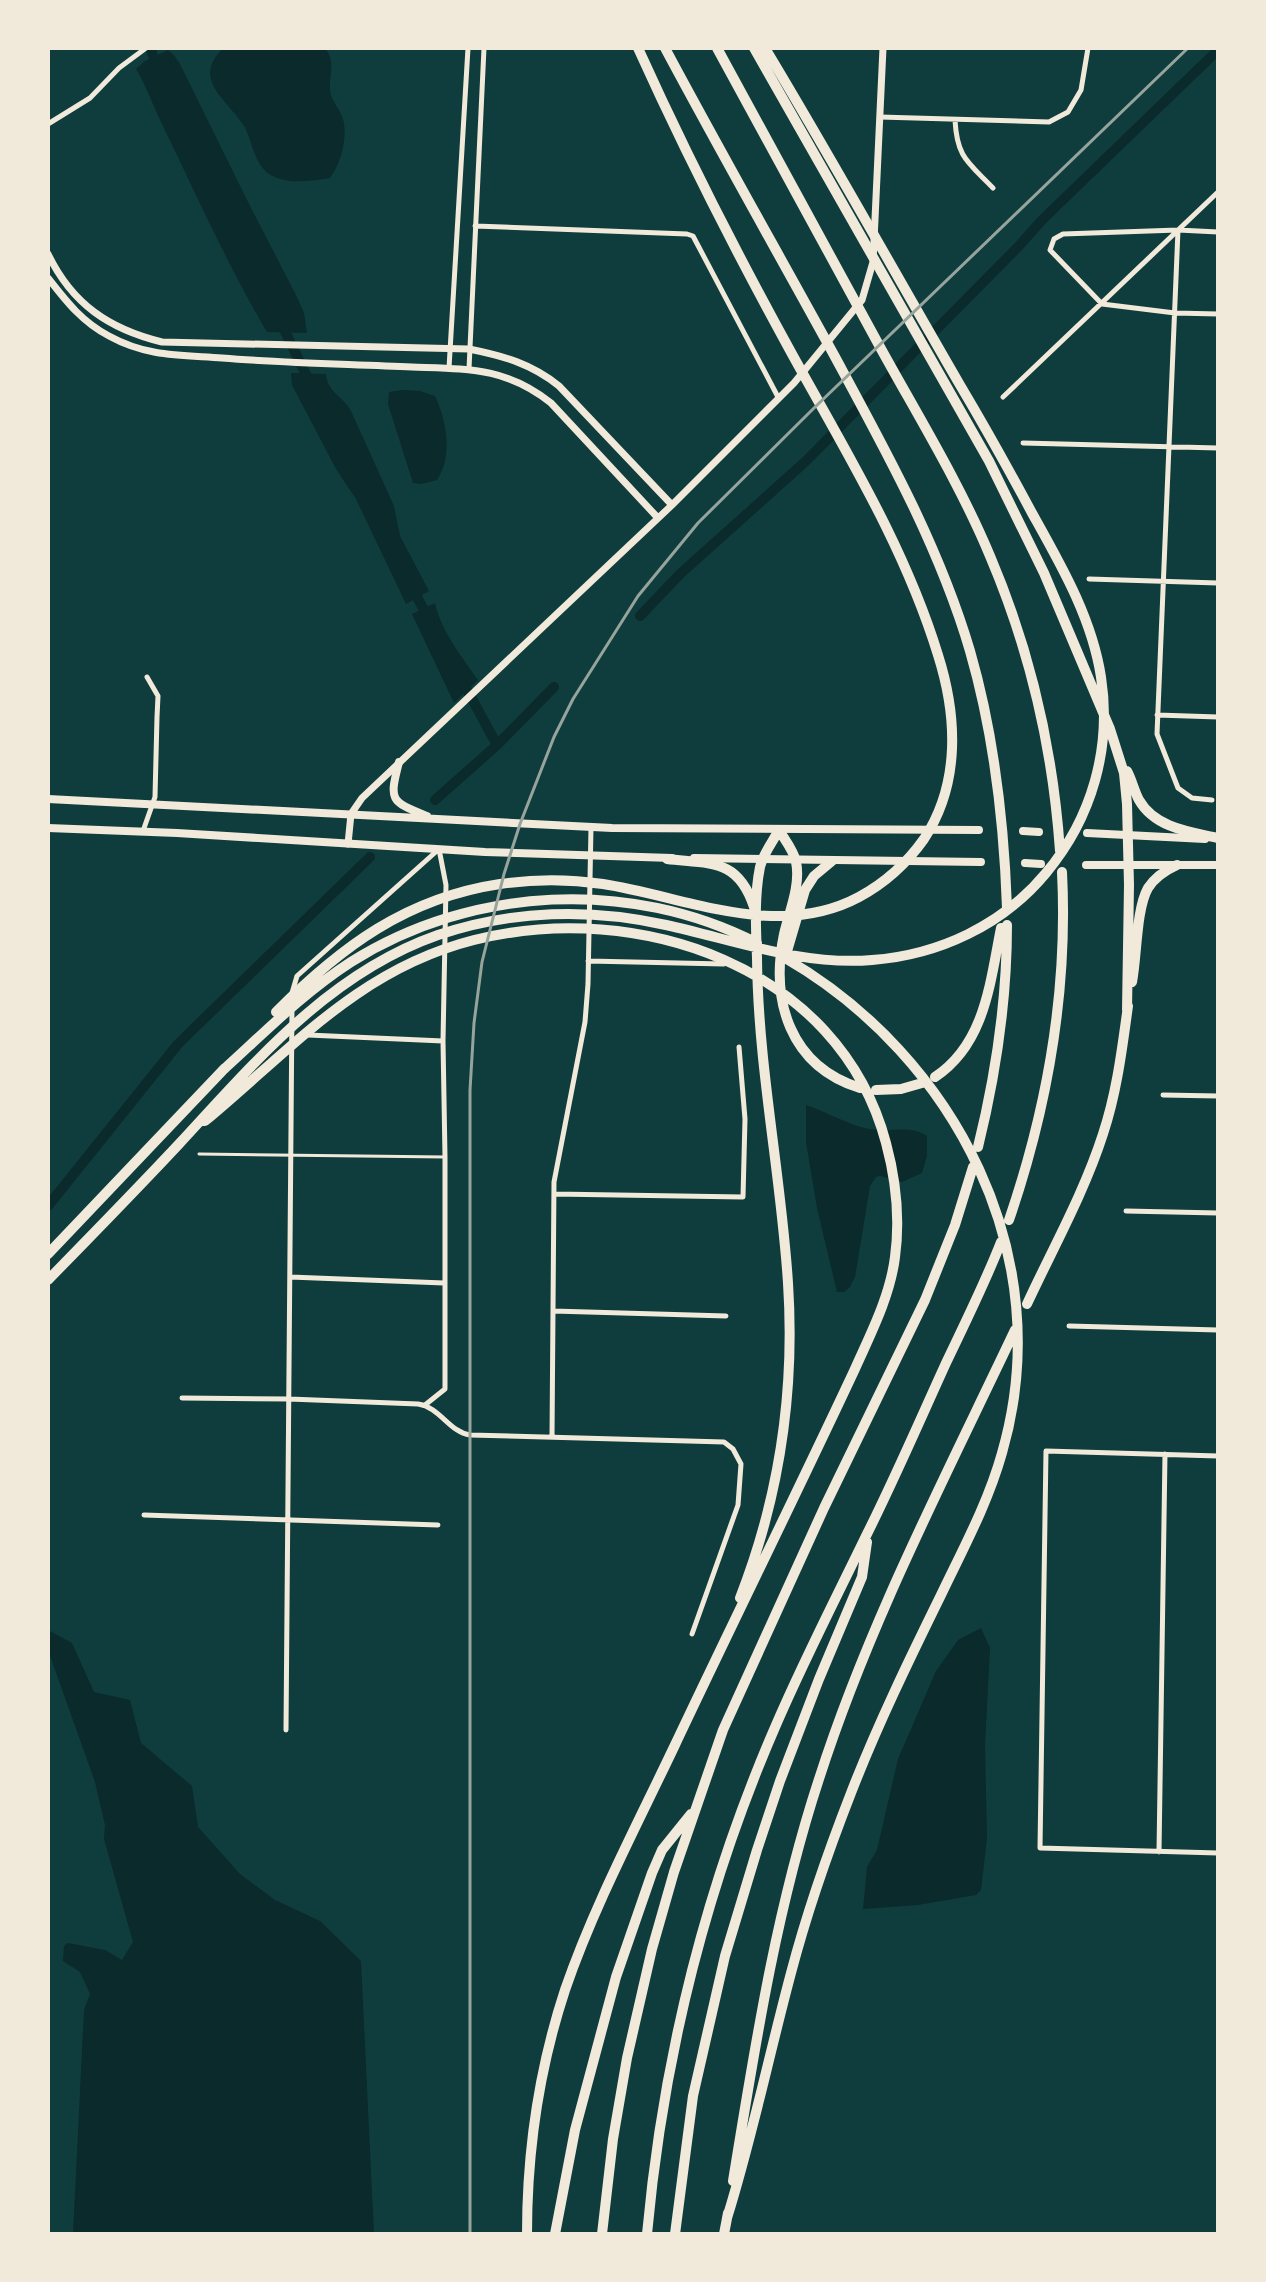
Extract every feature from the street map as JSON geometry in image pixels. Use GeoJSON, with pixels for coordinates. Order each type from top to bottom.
{"type":"FeatureCollection","features":[{"type":"Feature","properties":{"kind":"highway"},"geometry":{"type":"LineString","coordinates":[[48,1254],[295,993],[360,938],[400,915],[463,891],[522,881],[583,882],[772,917],[813,914],[853,900],[877,886],[901,866],[928,833],[945,793],[952,753],[949,699],[929,628],[884,520],[729,238],[638,48]]}},
{"type":"Feature","properties":{"kind":"highway"},"geometry":{"type":"LineString","coordinates":[[665,48],[898,474],[922,524],[957,613],[983,705],[1001,813],[1006,906]]}},
{"type":"Feature","properties":{"kind":"highway"},"geometry":{"type":"LineString","coordinates":[[717,48],[979,533],[1011,610],[1035,691],[1056,802],[1060,851]]}},
{"type":"Feature","properties":{"kind":"highway"},"geometry":{"type":"LineString","coordinates":[[754,48],[989,461],[1027,535],[1142,804],[1156,818],[1177,828],[1218,839]]}},
{"type":"Feature","properties":{"kind":"highway"},"geometry":{"type":"LineString","coordinates":[[48,1280],[267,1049],[339,987],[403,950],[471,926],[546,914],[605,915],[662,924],[794,956],[850,962],[918,953],[954,941],[1018,904],[1048,871],[1076,830],[1090,799],[1101,754],[1104,707],[1098,660],[1089,628],[1056,556],[765,48]]}},
{"type":"Feature","properties":{"kind":"highway"},"geometry":{"type":"LineString","coordinates":[[1119,755],[1126,792],[1129,865],[1127,1010]]}},
{"type":"Feature","properties":{"kind":"highway"},"geometry":{"type":"LineString","coordinates":[[721,1648],[769,1508],[782,1444],[789,1378],[789,1286],[757,984],[756,913],[760,868],[779,830]]}},
{"type":"Feature","properties":{"kind":"highway"},"geometry":{"type":"LineString","coordinates":[[779,830],[796,861],[780,972],[784,1010],[801,1046],[828,1073],[860,1088]]}},
{"type":"Feature","properties":{"kind":"highway"},"geometry":{"type":"LineString","coordinates":[[667,859],[715,865],[732,871],[749,892],[756,913]]}},
{"type":"Feature","properties":{"kind":"highway"},"geometry":{"type":"LineString","coordinates":[[780,972],[805,890],[814,876],[832,861]]}},
{"type":"Feature","properties":{"kind":"highway"},"geometry":{"type":"LineString","coordinates":[[1027,1304],[1097,1150],[1113,1099],[1143,899],[1154,880],[1177,865]]}},
{"type":"Feature","properties":{"kind":"highway"},"geometry":{"type":"LineString","coordinates":[[1009,1220],[1031,1149],[1049,1071],[1058,1002],[1062,872]]}},
{"type":"Feature","properties":{"kind":"highway"},"geometry":{"type":"LineString","coordinates":[[222,1071],[314,988],[376,948],[417,929],[464,913],[525,902],[614,900],[656,907],[701,918],[742,935],[786,958],[854,1006],[916,1068],[940,1100],[962,1134],[993,1202],[1006,1247],[1017,1306],[1017,1382],[1002,1455],[976,1522],[886,1709],[816,1889],[727,2218]]}},
{"type":"Feature","properties":{"kind":"highway"},"geometry":{"type":"LineString","coordinates":[[935,1077],[961,1055],[975,1032],[984,1009],[1004,927],[1004,985],[999,1038],[978,1147]]}},
{"type":"Feature","properties":{"kind":"highway"},"geometry":{"type":"LineString","coordinates":[[182,1140],[321,1019],[363,988],[449,948],[495,936],[562,928],[650,936],[713,955],[771,985],[806,1012],[844,1053],[872,1102],[884,1134],[892,1167],[897,1215],[895,1261],[887,1291],[750,1591],[600,1903],[563,1998],[537,2101],[529,2165],[527,2234]]}},
{"type":"Feature","properties":{"kind":"highway"},"geometry":{"type":"LineString","coordinates":[[876,1090],[901,1089],[922,1083]]}},
{"type":"Feature","properties":{"kind":"highway"},"geometry":{"type":"LineString","coordinates":[[602,2234],[615,2125],[639,2001],[666,1897],[723,1730],[925,1300],[955,1225],[973,1167]]}},
{"type":"Feature","properties":{"kind":"highway"},"geometry":{"type":"LineString","coordinates":[[647,2234],[673,2053],[716,1886],[736,1828],[805,1659],[868,1532],[1001,1242]]}},
{"type":"Feature","properties":{"kind":"highway"},"geometry":{"type":"LineString","coordinates":[[724,2234],[775,1941],[818,1781],[889,1595],[1015,1330]]}},
{"type":"Feature","properties":{"kind":"highway"},"geometry":{"type":"LineString","coordinates":[[675,2234],[693,2096],[725,1956],[780,1781],[862,1577],[868,1532]]}},
{"type":"Feature","properties":{"kind":"highway"},"geometry":{"type":"LineString","coordinates":[[555,2234],[595,2047],[620,1965],[662,1850],[698,1806]]}},
{"type":"Feature","properties":{"kind":"main road"},"geometry":{"type":"LineString","coordinates":[[399,762],[393,788],[395,800],[435,819]]}},
{"type":"Feature","properties":{"kind":"main road"},"geometry":{"type":"LineString","coordinates":[[48,799],[591,827],[979,830]]}},
{"type":"Feature","properties":{"kind":"main road"},"geometry":{"type":"LineString","coordinates":[[48,828],[667,859],[981,862]]}},
{"type":"Feature","properties":{"kind":"main road"},"geometry":{"type":"LineString","coordinates":[[1023,831],[1039,832]]}},
{"type":"Feature","properties":{"kind":"main road"},"geometry":{"type":"LineString","coordinates":[[1087,833],[1218,839]]}},
{"type":"Feature","properties":{"kind":"main road"},"geometry":{"type":"LineString","coordinates":[[1025,863],[1041,864]]}},
{"type":"Feature","properties":{"kind":"main road"},"geometry":{"type":"LineString","coordinates":[[1086,865],[1218,865]]}},
{"type":"Feature","properties":{"kind":"street"},"geometry":{"type":"LineString","coordinates":[[48,124],[90,98],[119,68],[146,48]]}},
{"type":"Feature","properties":{"kind":"street"},"geometry":{"type":"LineString","coordinates":[[449,368],[468,48]]}},
{"type":"Feature","properties":{"kind":"street"},"geometry":{"type":"LineString","coordinates":[[469,369],[484,48]]}},
{"type":"Feature","properties":{"kind":"street"},"geometry":{"type":"LineString","coordinates":[[348,844],[351,814],[356,804],[672,505],[794,383],[862,300],[873,262],[883,48]]}},
{"type":"Feature","properties":{"kind":"street"},"geometry":{"type":"LineString","coordinates":[[880,117],[1049,122],[1068,112],[1081,90],[1088,48]]}},
{"type":"Feature","properties":{"kind":"street"},"geometry":{"type":"LineString","coordinates":[[955,120],[956,142],[963,157],[993,188]]}},
{"type":"Feature","properties":{"kind":"street"},"geometry":{"type":"LineString","coordinates":[[1003,397],[1218,192]]}},
{"type":"Feature","properties":{"kind":"street"},"geometry":{"type":"LineString","coordinates":[[475,226],[693,236],[778,397]]}},
{"type":"Feature","properties":{"kind":"street"},"geometry":{"type":"LineString","coordinates":[[1178,230],[1157,734],[1178,788],[1192,798],[1212,800]]}},
{"type":"Feature","properties":{"kind":"street"},"geometry":{"type":"LineString","coordinates":[[1218,232],[1178,230],[1063,234],[1054,239],[1050,250],[1102,304],[1175,313],[1218,314]]}},
{"type":"Feature","properties":{"kind":"street"},"geometry":{"type":"LineString","coordinates":[[48,254],[64,282],[90,311],[122,330],[162,342],[450,348],[515,359],[546,375],[559,386],[672,505]]}},
{"type":"Feature","properties":{"kind":"street"},"geometry":{"type":"LineString","coordinates":[[48,278],[86,322],[107,335],[161,355],[262,362],[469,369],[506,376],[551,403],[658,518]]}},
{"type":"Feature","properties":{"kind":"street"},"geometry":{"type":"LineString","coordinates":[[1023,443],[1218,448]]}},
{"type":"Feature","properties":{"kind":"street"},"geometry":{"type":"LineString","coordinates":[[1089,579],[1218,583]]}},
{"type":"Feature","properties":{"kind":"street"},"geometry":{"type":"LineString","coordinates":[[142,832],[155,797],[158,696],[147,677]]}},
{"type":"Feature","properties":{"kind":"street"},"geometry":{"type":"LineString","coordinates":[[1157,715],[1218,717]]}},
{"type":"Feature","properties":{"kind":"street"},"geometry":{"type":"LineString","coordinates":[[552,1437],[554,1182],[584,1032],[591,827]]}},
{"type":"Feature","properties":{"kind":"street"},"geometry":{"type":"LineString","coordinates":[[286,1730],[292,991],[297,976],[439,849]]}},
{"type":"Feature","properties":{"kind":"street"},"geometry":{"type":"LineString","coordinates":[[425,1405],[445,1389],[443,1041],[446,885],[439,849]]}},
{"type":"Feature","properties":{"kind":"street"},"geometry":{"type":"LineString","coordinates":[[588,961],[724,964]]}},
{"type":"Feature","properties":{"kind":"street"},"geometry":{"type":"LineString","coordinates":[[292,1034],[443,1041]]}},
{"type":"Feature","properties":{"kind":"street"},"geometry":{"type":"LineString","coordinates":[[554,1194],[743,1197],[745,1119],[739,1047]]}},
{"type":"Feature","properties":{"kind":"street"},"geometry":{"type":"LineString","coordinates":[[1163,1095],[1218,1096]]}},
{"type":"Feature","properties":{"kind":"street"},"geometry":{"type":"LineString","coordinates":[[1126,1211],[1218,1213]]}},
{"type":"Feature","properties":{"kind":"street"},"geometry":{"type":"LineString","coordinates":[[290,1277],[444,1283]]}},
{"type":"Feature","properties":{"kind":"street"},"geometry":{"type":"LineString","coordinates":[[553,1311],[726,1316]]}},
{"type":"Feature","properties":{"kind":"street"},"geometry":{"type":"LineString","coordinates":[[1069,1326],[1218,1330]]}},
{"type":"Feature","properties":{"kind":"street"},"geometry":{"type":"LineString","coordinates":[[182,1398],[425,1405],[464,1434],[724,1442],[733,1449],[741,1464],[738,1505],[692,1634]]}},
{"type":"Feature","properties":{"kind":"street"},"geometry":{"type":"LineString","coordinates":[[1218,1456],[1046,1451],[1040,1848],[1218,1853]]}},
{"type":"Feature","properties":{"kind":"street"},"geometry":{"type":"LineString","coordinates":[[1159,1852],[1165,1454]]}},
{"type":"Feature","properties":{"kind":"street"},"geometry":{"type":"LineString","coordinates":[[144,1515],[438,1525]]}},
{"type":"Feature","properties":{"kind":"lane"},"geometry":{"type":"LineString","coordinates":[[199,1154],[445,1157]]}},
{"type":"Feature","properties":{"kind":"water"},"geometry":{"type":"Polygon","coordinates":[[[223,48],[325,48],[331,63],[331,94],[342,115],[345,134],[337,165],[330,178],[291,181],[269,174],[264,169],[256,158],[244,126],[211,80],[210,70],[214,59],[223,48]]]}},
{"type":"Feature","properties":{"kind":"water"},"geometry":{"type":"Polygon","coordinates":[[[168,50],[180,64],[297,297],[304,313],[307,333],[267,332],[213,230],[136,69],[168,50]]]}},
{"type":"Feature","properties":{"kind":"water"},"geometry":{"type":"Polygon","coordinates":[[[291,373],[326,374],[332,390],[351,411],[394,506],[400,536],[429,591],[406,604],[356,499],[336,469],[292,385],[291,373]]]}},
{"type":"Feature","properties":{"kind":"water"},"geometry":{"type":"Polygon","coordinates":[[[402,390],[435,396],[439,406],[447,449],[437,480],[413,483],[388,404],[389,392],[402,390]]]}},
{"type":"Feature","properties":{"kind":"water"},"geometry":{"type":"Polygon","coordinates":[[[435,603],[447,634],[478,680],[454,703],[412,614],[435,603]]]}},
{"type":"Feature","properties":{"kind":"water"},"geometry":{"type":"Polygon","coordinates":[[[806,1105],[859,1126],[878,1130],[909,1130],[927,1136],[927,1156],[922,1173],[902,1182],[876,1177],[870,1186],[855,1277],[844,1292],[837,1292],[817,1208],[806,1142],[806,1105]]]}},
{"type":"Feature","properties":{"kind":"water"},"geometry":{"type":"Polygon","coordinates":[[[981,1628],[990,1648],[985,1746],[987,1838],[981,1890],[976,1895],[918,1905],[863,1909],[867,1867],[877,1850],[898,1759],[936,1671],[958,1640],[981,1628]]]}},
{"type":"Feature","properties":{"kind":"water"},"geometry":{"type":"Polygon","coordinates":[[[48,1630],[72,1643],[94,1692],[130,1700],[141,1743],[192,1786],[198,1827],[240,1874],[275,1900],[320,1921],[361,1961],[374,2234],[73,2234],[84,2010],[90,1994],[80,1972],[63,1961],[64,1946],[68,1943],[105,1950],[122,1960],[133,1942],[104,1839],[105,1825],[95,1782],[48,1650],[48,1630]]]}},
{"type":"Feature","properties":{"kind":"waterway"},"geometry":{"type":"LineString","coordinates":[[150,48],[158,68]]}},
{"type":"Feature","properties":{"kind":"waterway"},"geometry":{"type":"LineString","coordinates":[[640,616],[680,574],[806,461],[1042,220],[1218,50]]}},
{"type":"Feature","properties":{"kind":"waterway"},"geometry":{"type":"LineString","coordinates":[[280,321],[311,385]]}},
{"type":"Feature","properties":{"kind":"waterway"},"geometry":{"type":"LineString","coordinates":[[411,586],[430,621]]}},
{"type":"Feature","properties":{"kind":"waterway"},"geometry":{"type":"LineString","coordinates":[[435,800],[497,745],[554,687]]}},
{"type":"Feature","properties":{"kind":"waterway"},"geometry":{"type":"LineString","coordinates":[[466,688],[497,745]]}},
{"type":"Feature","properties":{"kind":"waterway"},"geometry":{"type":"LineString","coordinates":[[48,1206],[178,1044],[370,857]]}},
{"type":"Feature","properties":{"kind":"railway"},"geometry":{"type":"LineString","coordinates":[[470,2234],[470,1090],[482,962],[520,824],[554,737],[573,699],[638,596],[698,523],[1188,48]]}}]}
